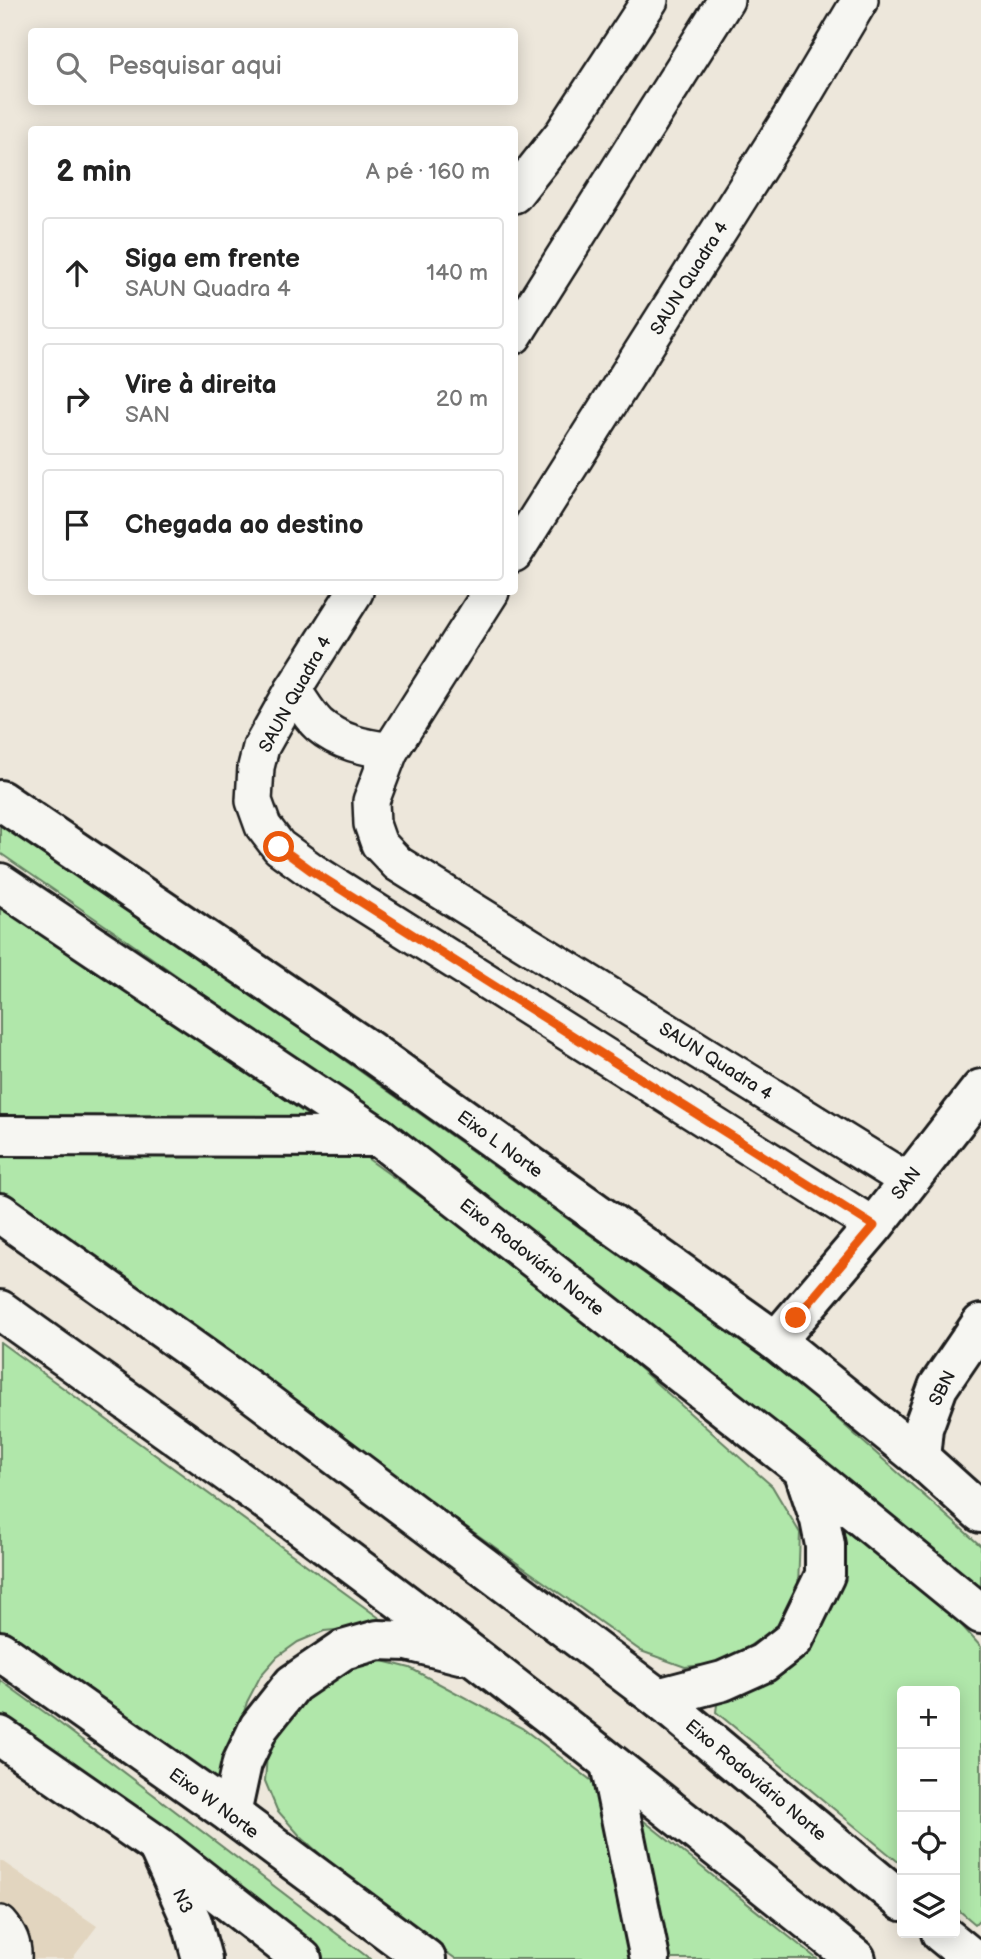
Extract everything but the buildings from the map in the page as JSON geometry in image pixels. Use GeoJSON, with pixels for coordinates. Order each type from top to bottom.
{"type":"FeatureCollection","features":[{"type":"Feature","properties":{"kind":"main road","name":"Eixo L Norte"},"geometry":{"type":"LineString","coordinates":[[0,800],[368,1050],[776,1340],[920,1458],[981,1513]]}},
{"type":"Feature","properties":{"kind":"main road"},"geometry":{"type":"LineString","coordinates":[[0,883],[379,1137]]}},
{"type":"Feature","properties":{"kind":"main road","name":"SAN"},"geometry":{"type":"LineString","coordinates":[[776,1340],[874,1226],[981,1089]]}},
{"type":"Feature","properties":{"kind":"main road"},"geometry":{"type":"LineString","coordinates":[[0,1136],[379,1137]]}},
{"type":"Feature","properties":{"kind":"main road","name":"Eixo Rodoviário Norte"},"geometry":{"type":"LineString","coordinates":[[379,1137],[803,1469],[981,1614]]}},
{"type":"Feature","properties":{"kind":"main road","name":"Eixo Rodoviário Norte"},"geometry":{"type":"LineString","coordinates":[[0,1213],[253,1393],[658,1698],[897,1896]]}},
{"type":"Feature","properties":{"kind":"main road"},"geometry":{"type":"LineString","coordinates":[[0,1310],[310,1532],[477,1658],[856,1959]]}},
{"type":"Feature","properties":{"kind":"main road","name":"SBN"},"geometry":{"type":"LineString","coordinates":[[920,1458],[923,1429],[939,1387],[981,1324]]}},
{"type":"Feature","properties":{"kind":"main road"},"geometry":{"type":"LineString","coordinates":[[658,1698],[723,1681],[763,1663],[794,1639],[825,1575],[825,1545],[820,1520],[803,1469]]}},
{"type":"Feature","properties":{"kind":"main road"},"geometry":{"type":"LineString","coordinates":[[231,1814],[242,1763],[258,1727],[293,1684],[343,1650],[378,1640],[408,1641],[477,1658]]}},
{"type":"Feature","properties":{"kind":"main road","name":"Eixo W Norte"},"geometry":{"type":"LineString","coordinates":[[0,1651],[231,1814],[426,1959]]}},
{"type":"Feature","properties":{"kind":"main road"},"geometry":{"type":"LineString","coordinates":[[0,1736],[158,1846],[302,1959]]}},
{"type":"Feature","properties":{"kind":"main road"},"geometry":{"type":"LineString","coordinates":[[610,1764],[650,1959]]}},
{"type":"Feature","properties":{"kind":"main road","name":"N3"},"geometry":{"type":"LineString","coordinates":[[158,1846],[192,1922],[202,1959]]}},
{"type":"Feature","properties":{"kind":"main road"},"geometry":{"type":"LineString","coordinates":[[947,1938],[973,1959]]}},
{"type":"Feature","properties":{"kind":"street"},"geometry":{"type":"LineString","coordinates":[[518,190],[564,134],[650,0]]}},
{"type":"Feature","properties":{"kind":"street"},"geometry":{"type":"LineString","coordinates":[[518,330],[726,0]]}},
{"type":"Feature","properties":{"kind":"street","name":"SAUN Quadra 4"},"geometry":{"type":"LineString","coordinates":[[518,548],[790,118],[860,0]]}},
{"type":"Feature","properties":{"kind":"street","name":"SAUN Quadra 4"},"geometry":{"type":"LineString","coordinates":[[353,595],[293,690],[261,747],[256,767],[254,801],[263,826],[279,847],[312,871],[874,1226]]}},
{"type":"Feature","properties":{"kind":"street","name":"SAUN Quadra 4"},"geometry":{"type":"LineString","coordinates":[[489,595],[390,751],[371,801],[372,824],[379,844],[398,864],[908,1181]]}},
{"type":"Feature","properties":{"kind":"street"},"geometry":{"type":"LineString","coordinates":[[293,690],[318,724],[341,739],[359,746],[390,751]]}},
{"type":"Feature","properties":{"kind":"street"},"geometry":{"type":"LineString","coordinates":[[0,1924],[6,1930],[14,1949],[13,1959]]}},
{"type":"Feature","properties":{"kind":"shaded area"},"geometry":{"type":"Polygon","coordinates":[[[0,1860],[97,1926],[72,1959],[0,1959],[0,1860]]]}},
{"type":"Feature","properties":{"kind":"green space"},"geometry":{"type":"Polygon","coordinates":[[[0,820],[173,938],[790,1377],[981,1546],[981,1589],[705,1367],[537,1237],[271,1042],[0,853],[0,820]]]}},
{"type":"Feature","properties":{"kind":"green space"},"geometry":{"type":"Polygon","coordinates":[[[0,903],[203,1040],[478,1238],[620,1351],[772,1486],[800,1533],[798,1588],[784,1621],[744,1650],[713,1664],[685,1667],[641,1651],[0,1196],[0,903]]]}},
{"type":"Feature","properties":{"kind":"green space"},"geometry":{"type":"Polygon","coordinates":[[[0,1342],[389,1625],[324,1631],[298,1642],[277,1657],[261,1675],[247,1702],[234,1745],[231,1801],[0,1635],[0,1342]]]}},
{"type":"Feature","properties":{"kind":"green space"},"geometry":{"type":"Polygon","coordinates":[[[850,1528],[947,1609],[981,1647],[981,1918],[975,1924],[960,1911],[960,1686],[897,1686],[897,1861],[716,1712],[718,1697],[740,1692],[836,1538],[850,1528]]]}},
{"type":"Feature","properties":{"kind":"green space"},"geometry":{"type":"Polygon","coordinates":[[[383,1661],[410,1668],[522,1728],[629,1809],[817,1959],[456,1959],[408,1925],[301,1837],[277,1810],[265,1781],[267,1755],[277,1726],[296,1698],[343,1664],[383,1661]]]}},
{"type":"Feature","properties":{"kind":"green space"},"geometry":{"type":"Polygon","coordinates":[[[0,1680],[370,1959],[324,1959],[0,1716],[0,1680]]]}},
{"type":"Feature","properties":{"kind":"route"},"geometry":{"type":"LineString","coordinates":[[279,847],[312,871],[874,1226],[796,1318]]}}]}
